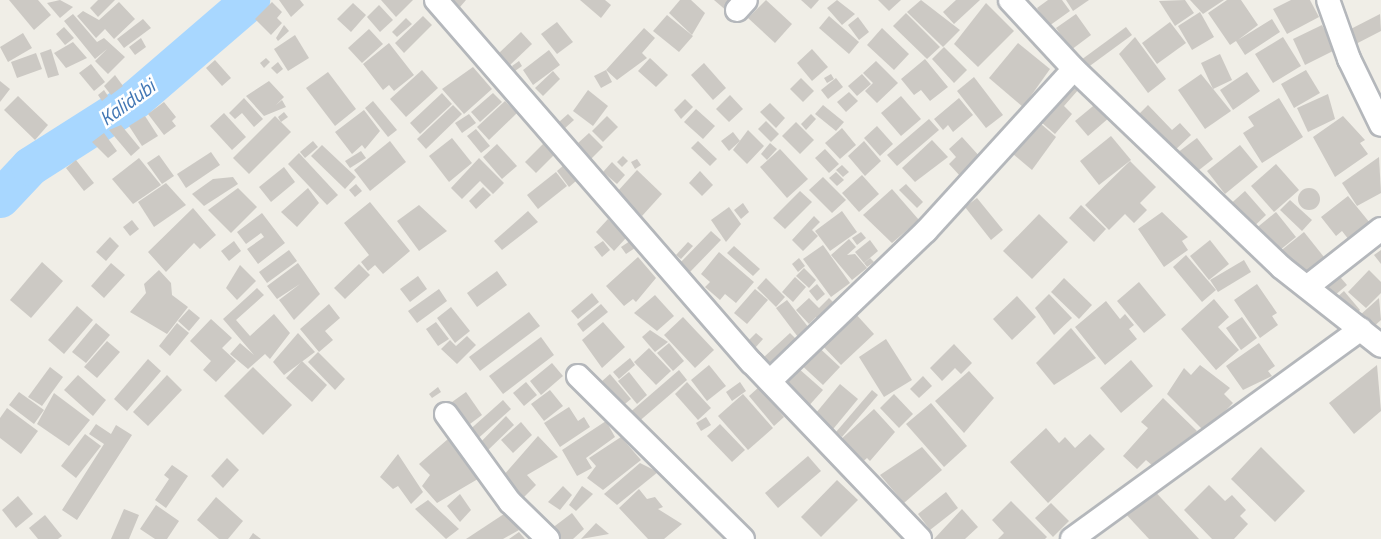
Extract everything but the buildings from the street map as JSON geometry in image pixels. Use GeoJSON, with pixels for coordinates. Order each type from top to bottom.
{"type":"FeatureCollection","features":[{"type":"Feature","properties":{"kind":"street"},"geometry":{"type":"LineString","coordinates":[[436,0],[771,381],[920,539]]}},
{"type":"Feature","properties":{"kind":"street"},"geometry":{"type":"LineString","coordinates":[[1328,0],[1348,59],[1381,125]]}},
{"type":"Feature","properties":{"kind":"street"},"geometry":{"type":"LineString","coordinates":[[1015,2],[1074,69],[1306,287],[1381,346]]}},
{"type":"Feature","properties":{"kind":"street"},"geometry":{"type":"LineString","coordinates":[[771,381],[926,231],[1074,69]]}},
{"type":"Feature","properties":{"kind":"street"},"geometry":{"type":"LineString","coordinates":[[1306,287],[1381,229]]}},
{"type":"Feature","properties":{"kind":"street"},"geometry":{"type":"LineString","coordinates":[[1072,539],[1361,329]]}},
{"type":"Feature","properties":{"kind":"street"},"geometry":{"type":"LineString","coordinates":[[578,376],[743,539]]}},
{"type":"Feature","properties":{"kind":"street"},"geometry":{"type":"LineString","coordinates":[[446,414],[510,502],[548,539]]}},
{"type":"Feature","properties":{"kind":"waterway","name":"Kalidubi"},"geometry":{"type":"LineString","coordinates":[[0,198],[30,166],[135,99],[250,0]]}}]}
